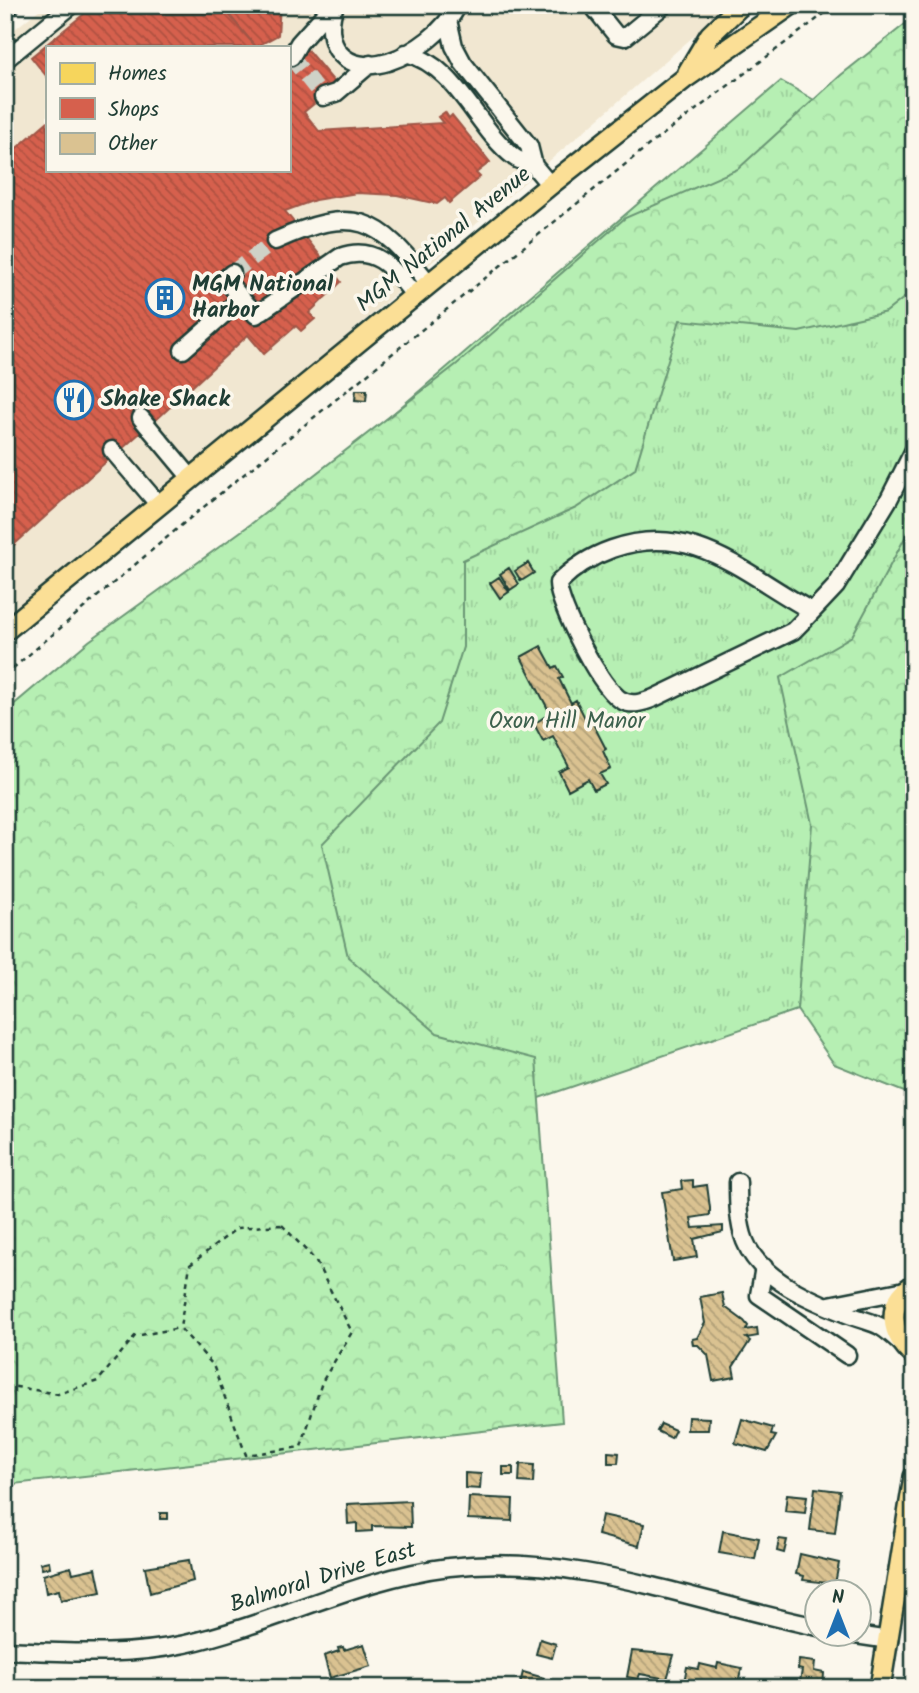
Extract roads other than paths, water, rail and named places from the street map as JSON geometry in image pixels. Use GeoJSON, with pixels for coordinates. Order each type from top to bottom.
{"type":"FeatureCollection","features":[{"type":"Feature","properties":{"kind":"main road"},"geometry":{"type":"LineString","coordinates":[[684,79],[710,35],[741,5]]}},
{"type":"Feature","properties":{"kind":"main road","name":"MGM National Avenue"},"geometry":{"type":"LineString","coordinates":[[5,631],[550,185],[684,79],[791,5]]}},
{"type":"Feature","properties":{"kind":"main road"},"geometry":{"type":"LineString","coordinates":[[909,1288],[895,1306],[893,1324],[914,1360]]}},
{"type":"Feature","properties":{"kind":"main road"},"geometry":{"type":"LineString","coordinates":[[880,1688],[914,1477]]}},
{"type":"Feature","properties":{"kind":"street"},"geometry":{"type":"LineString","coordinates":[[5,60],[72,5]]}},
{"type":"Feature","properties":{"kind":"street"},"geometry":{"type":"LineString","coordinates":[[291,57],[299,43],[334,5]]}},
{"type":"Feature","properties":{"kind":"street"},"geometry":{"type":"LineString","coordinates":[[334,5],[330,29],[336,51],[350,61],[370,64],[385,62],[406,53],[448,20],[458,5]]}},
{"type":"Feature","properties":{"kind":"street"},"geometry":{"type":"LineString","coordinates":[[592,5],[615,35],[625,37],[664,5]]}},
{"type":"Feature","properties":{"kind":"street"},"geometry":{"type":"LineString","coordinates":[[448,20],[454,46],[463,63],[529,146],[534,166],[550,185]]}},
{"type":"Feature","properties":{"kind":"street"},"geometry":{"type":"LineString","coordinates":[[406,53],[427,62],[447,78],[514,158],[534,166]]}},
{"type":"Feature","properties":{"kind":"street"},"geometry":{"type":"LineString","coordinates":[[323,97],[337,93],[370,64]]}},
{"type":"Feature","properties":{"kind":"street"},"geometry":{"type":"LineString","coordinates":[[275,241],[321,223],[355,221],[372,225],[397,243],[422,290]]}},
{"type":"Feature","properties":{"kind":"street"},"geometry":{"type":"LineString","coordinates":[[232,273],[225,279],[256,315],[340,257],[353,253],[365,253],[383,260],[422,290]]}},
{"type":"Feature","properties":{"kind":"street"},"geometry":{"type":"LineString","coordinates":[[183,349],[242,299]]}},
{"type":"Feature","properties":{"kind":"street"},"geometry":{"type":"LineString","coordinates":[[141,418],[191,478]]}},
{"type":"Feature","properties":{"kind":"street"},"geometry":{"type":"LineString","coordinates":[[112,450],[159,505]]}},
{"type":"Feature","properties":{"kind":"street"},"geometry":{"type":"LineString","coordinates":[[812,611],[726,558],[686,542],[652,540],[624,545],[570,571],[558,583],[564,608],[609,690],[625,702],[638,704],[676,690],[786,636],[812,611],[836,586],[889,499],[914,450]]}},
{"type":"Feature","properties":{"kind":"street"},"geometry":{"type":"LineString","coordinates":[[738,1182],[740,1224],[746,1243],[764,1267],[785,1285],[829,1306],[881,1325],[909,1350]]}},
{"type":"Feature","properties":{"kind":"street"},"geometry":{"type":"LineString","coordinates":[[764,1267],[759,1295],[847,1355]]}},
{"type":"Feature","properties":{"kind":"street"},"geometry":{"type":"LineString","coordinates":[[829,1306],[909,1288]]}},
{"type":"Feature","properties":{"kind":"street","name":"Balmoral Drive East"},"geometry":{"type":"LineString","coordinates":[[5,1650],[111,1652],[185,1644],[391,1578],[450,1567],[509,1562],[587,1572],[804,1624]]}},
{"type":"Feature","properties":{"kind":"street"},"geometry":{"type":"LineString","coordinates":[[874,1637],[889,1640]]}},
{"type":"Feature","properties":{"kind":"tunnel"},"geometry":{"type":"LineString","coordinates":[[291,57],[323,97]]}},
{"type":"Feature","properties":{"kind":"tunnel"},"geometry":{"type":"LineString","coordinates":[[232,273],[275,241]]}},
{"type":"Feature","properties":{"kind":"place","name":"MGM National Harbor"},"geometry":{"type":"Point","coordinates":[165,298]}},
{"type":"Feature","properties":{"kind":"place","name":"Shake Shack"},"geometry":{"type":"Point","coordinates":[74,400]}},
{"type":"Feature","properties":{"kind":"park label","name":"Oxon Hill Manor"},"geometry":{"type":"Point","coordinates":[567,722]}}]}
